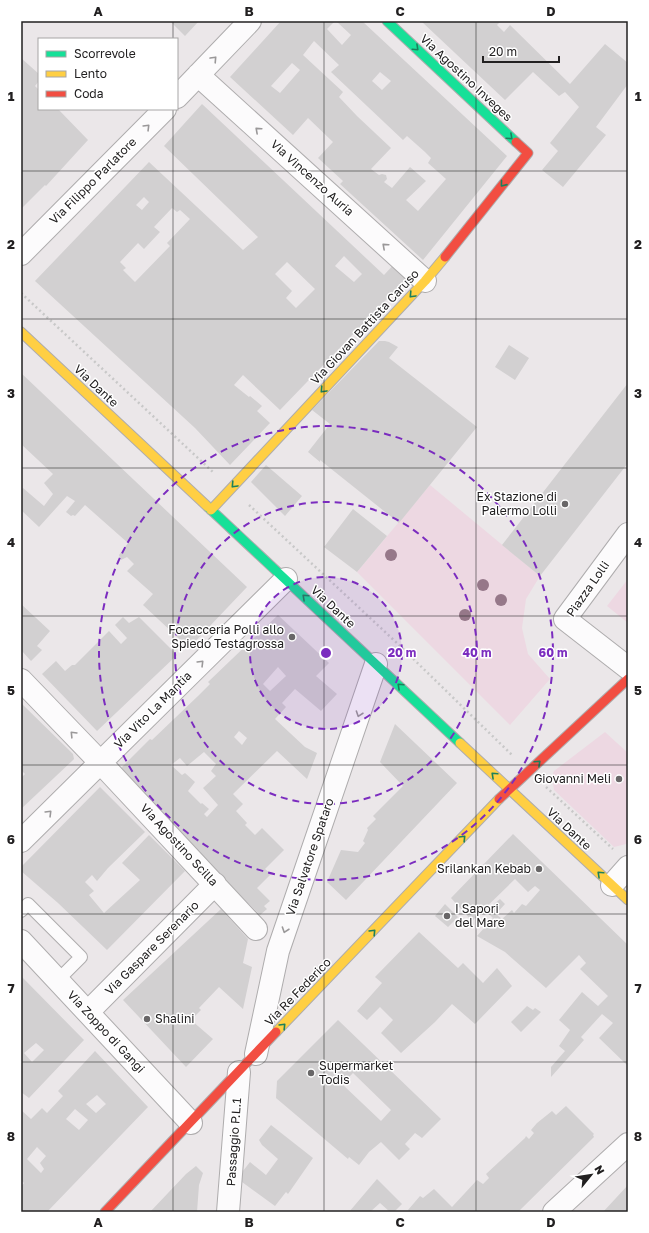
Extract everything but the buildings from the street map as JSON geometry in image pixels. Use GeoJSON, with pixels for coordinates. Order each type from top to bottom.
{"type":"FeatureCollection","features":[{"type":"Feature","properties":{"kind":"street"},"geometry":{"type":"LineString","coordinates":[[178,96],[250,21]]}},
{"type":"Feature","properties":{"kind":"street","name":"Via Agostino Inveges"},"geometry":{"type":"LineString","coordinates":[[387,21],[528,153]]}},
{"type":"Feature","properties":{"kind":"street","name":"Via Vincenzo Auria"},"geometry":{"type":"LineString","coordinates":[[198,75],[425,281]]}},
{"type":"Feature","properties":{"kind":"street","name":"Via Filippo Parlatore"},"geometry":{"type":"LineString","coordinates":[[21,254],[164,110]]}},
{"type":"Feature","properties":{"kind":"street","name":"Via Giovan Battista Caruso"},"geometry":{"type":"LineString","coordinates":[[211,510],[425,281],[528,153]]}},
{"type":"Feature","properties":{"kind":"street","name":"Via Dante"},"geometry":{"type":"LineString","coordinates":[[21,332],[628,900]]}},
{"type":"Feature","properties":{"kind":"street","name":"Piazza Lolli"},"geometry":{"type":"LineString","coordinates":[[628,534],[565,619],[628,668]]}},
{"type":"Feature","properties":{"kind":"street","name":"Via Vito La Mantia"},"geometry":{"type":"LineString","coordinates":[[21,841],[286,579]]}},
{"type":"Feature","properties":{"kind":"street","name":"Via Salvatore Spataro"},"geometry":{"type":"LineString","coordinates":[[256,1054],[278,951],[376,664]]}},
{"type":"Feature","properties":{"kind":"street","name":"Via Re Federico"},"geometry":{"type":"LineString","coordinates":[[105,1212],[509,789],[628,679]]}},
{"type":"Feature","properties":{"kind":"street","name":"Via Agostino Scilla"},"geometry":{"type":"LineString","coordinates":[[21,680],[256,929]]}},
{"type":"Feature","properties":{"kind":"street"},"geometry":{"type":"LineString","coordinates":[[612,885],[622,859]]}},
{"type":"Feature","properties":{"kind":"street","name":"Via Gaspare Serenario"},"geometry":{"type":"LineString","coordinates":[[88,1012],[215,884]]}},
{"type":"Feature","properties":{"kind":"street","name":"Via Zoppo di Gangi"},"geometry":{"type":"LineString","coordinates":[[21,941],[191,1123]]}},
{"type":"Feature","properties":{"kind":"street","name":"Passaggio P.L.1"},"geometry":{"type":"LineString","coordinates":[[228,1212],[239,1072]]}},
{"type":"Feature","properties":{"kind":"street"},"geometry":{"type":"LineString","coordinates":[[554,1212],[628,1144]]}},
{"type":"Feature","properties":{"kind":"lane"},"geometry":{"type":"LineString","coordinates":[[21,911],[28,904],[81,957],[58,980]]}},
{"type":"Feature","properties":{"kind":"path"},"geometry":{"type":"LineString","coordinates":[[21,293],[398,644],[529,772],[622,859]]}},
{"type":"Feature","properties":{"kind":"shaded area"},"geometry":{"type":"Polygon","coordinates":[[[430,485],[540,576],[526,599],[522,628],[528,654],[550,679],[510,725],[357,572],[430,485]]]}},
{"type":"Feature","properties":{"kind":"shaded area"},"geometry":{"type":"Polygon","coordinates":[[[628,579],[628,623],[607,606],[628,579]]]}},
{"type":"Feature","properties":{"kind":"shaded area"},"geometry":{"type":"Polygon","coordinates":[[[605,732],[628,753],[628,842],[626,844],[614,847],[554,790],[552,776],[554,771],[605,732]]]}},
{"type":"Feature","properties":{"kind":"traffic: fast"},"geometry":{"type":"LineString","coordinates":[[387,21],[516,142]]}},
{"type":"Feature","properties":{"kind":"traffic: fast"},"geometry":{"type":"LineString","coordinates":[[208,507],[460,743]]}},
{"type":"Feature","properties":{"kind":"traffic: slow"},"geometry":{"type":"LineString","coordinates":[[211,510],[425,281],[445,257]]}},
{"type":"Feature","properties":{"kind":"traffic: slow"},"geometry":{"type":"LineString","coordinates":[[21,332],[208,507]]}},
{"type":"Feature","properties":{"kind":"traffic: slow"},"geometry":{"type":"LineString","coordinates":[[460,743],[628,900]]}},
{"type":"Feature","properties":{"kind":"traffic: slow"},"geometry":{"type":"LineString","coordinates":[[276,1032],[499,799]]}},
{"type":"Feature","properties":{"kind":"traffic: jam"},"geometry":{"type":"LineString","coordinates":[[445,257],[528,153],[516,142]]}},
{"type":"Feature","properties":{"kind":"traffic: jam"},"geometry":{"type":"LineString","coordinates":[[499,799],[628,679]]}},
{"type":"Feature","properties":{"kind":"traffic: jam"},"geometry":{"type":"LineString","coordinates":[[105,1212],[276,1032]]}},
{"type":"Feature","properties":{"kind":"place","name":"Ex Stazione di Palermo Lolli"},"geometry":{"type":"Point","coordinates":[565,504]}},
{"type":"Feature","properties":{"kind":"place","name":"Focacceria Polli allo Spiedo Testagrossa"},"geometry":{"type":"Point","coordinates":[292,637]}},
{"type":"Feature","properties":{"kind":"place","name":"Giovanni Meli"},"geometry":{"type":"Point","coordinates":[619,779]}},
{"type":"Feature","properties":{"kind":"place","name":"Srilankan Kebab"},"geometry":{"type":"Point","coordinates":[539,869]}},
{"type":"Feature","properties":{"kind":"place","name":"I Sapori del Mare"},"geometry":{"type":"Point","coordinates":[447,916]}},
{"type":"Feature","properties":{"kind":"place","name":"Shalini"},"geometry":{"type":"Point","coordinates":[147,1019]}},
{"type":"Feature","properties":{"kind":"place","name":"Supermarket Todis"},"geometry":{"type":"Point","coordinates":[311,1073]}}]}
